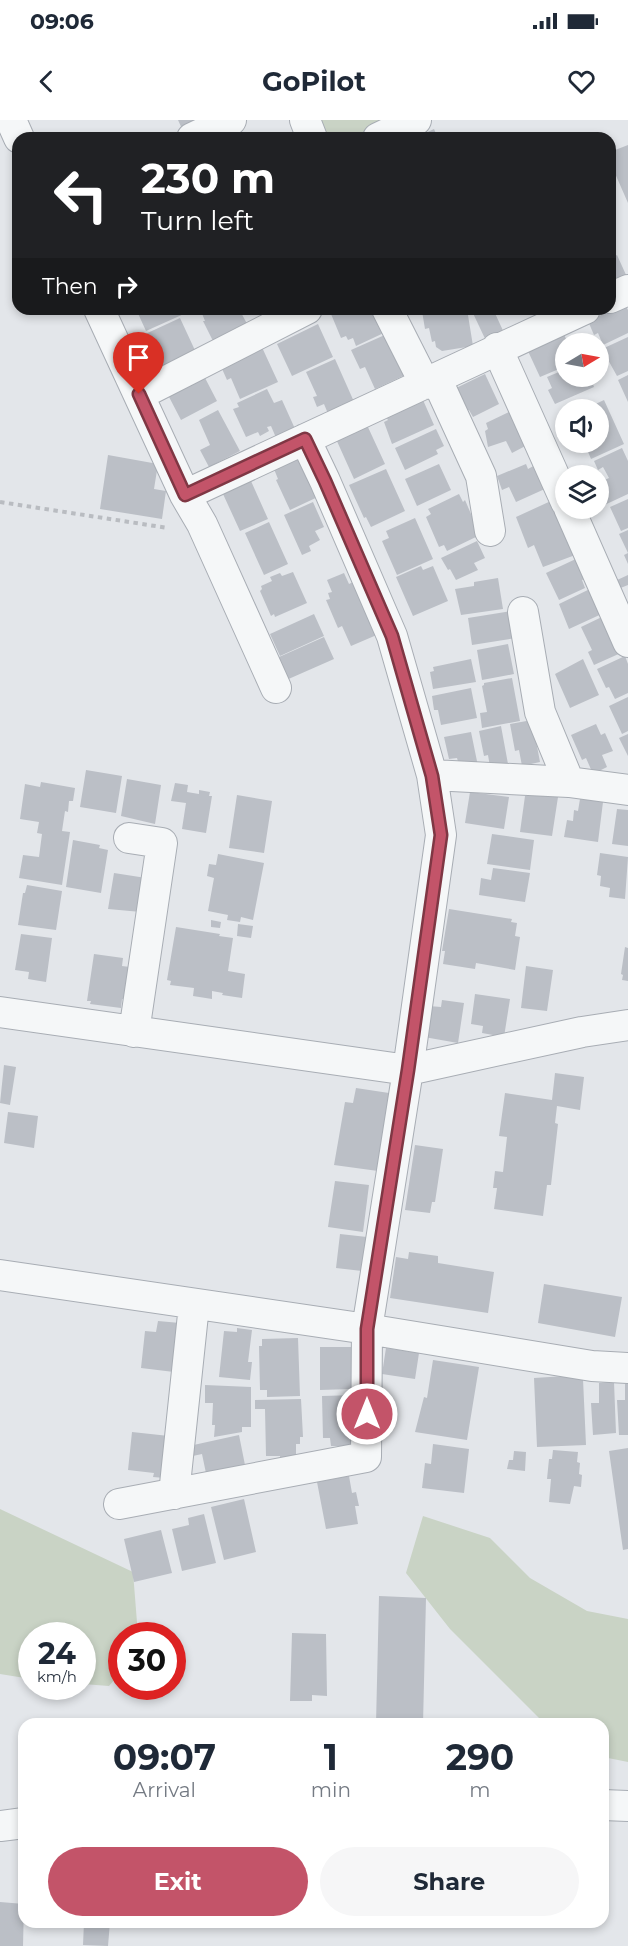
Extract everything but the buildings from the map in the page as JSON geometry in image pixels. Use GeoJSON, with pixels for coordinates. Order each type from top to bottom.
{"type":"FeatureCollection","features":[{"type":"Feature","properties":{"kind":"street"},"geometry":{"type":"LineString","coordinates":[[205,132],[231,120]]}},
{"type":"Feature","properties":{"kind":"street"},"geometry":{"type":"LineString","coordinates":[[391,132],[416,120]]}},
{"type":"Feature","properties":{"kind":"street"},"geometry":{"type":"LineString","coordinates":[[102,315],[185,495],[202,524],[276,688]]}},
{"type":"Feature","properties":{"kind":"street"},"geometry":{"type":"LineString","coordinates":[[139,394],[295,315]]}},
{"type":"Feature","properties":{"kind":"street"},"geometry":{"type":"LineString","coordinates":[[391,315],[430,381],[481,476],[490,531]]}},
{"type":"Feature","properties":{"kind":"street"},"geometry":{"type":"LineString","coordinates":[[185,495],[571,315]]}},
{"type":"Feature","properties":{"kind":"street"},"geometry":{"type":"LineString","coordinates":[[497,348],[555,477]]}},
{"type":"Feature","properties":{"kind":"street"},"geometry":{"type":"LineString","coordinates":[[119,1504],[366,1457],[367,1329],[408,1070],[441,835],[432,776],[392,636],[305,439]]}},
{"type":"Feature","properties":{"kind":"street"},"geometry":{"type":"LineString","coordinates":[[574,519],[628,642]]}},
{"type":"Feature","properties":{"kind":"street"},"geometry":{"type":"LineString","coordinates":[[523,612],[540,712],[569,782]]}},
{"type":"Feature","properties":{"kind":"street"},"geometry":{"type":"LineString","coordinates":[[432,776],[569,782],[628,790]]}},
{"type":"Feature","properties":{"kind":"street"},"geometry":{"type":"LineString","coordinates":[[129,838],[162,843],[134,1032]]}},
{"type":"Feature","properties":{"kind":"street"},"geometry":{"type":"LineString","coordinates":[[0,1012],[408,1070],[582,1032],[628,1025]]}},
{"type":"Feature","properties":{"kind":"street"},"geometry":{"type":"LineString","coordinates":[[0,1275],[367,1329],[592,1366],[628,1368]]}},
{"type":"Feature","properties":{"kind":"street"},"geometry":{"type":"LineString","coordinates":[[174,1494],[194,1305]]}},
{"type":"Feature","properties":{"kind":"street"},"geometry":{"type":"LineString","coordinates":[[609,1805],[628,1806]]}},
{"type":"Feature","properties":{"kind":"street"},"geometry":{"type":"LineString","coordinates":[[0,1826],[18,1824]]}},
{"type":"Feature","properties":{"kind":"path"},"geometry":{"type":"LineString","coordinates":[[0,502],[174,528],[202,524]]}},
{"type":"Feature","properties":{"kind":"green space"},"geometry":{"type":"Polygon","coordinates":[[[318,120],[396,120],[371,132],[322,132],[318,120]]]}},
{"type":"Feature","properties":{"kind":"green space"},"geometry":{"type":"Polygon","coordinates":[[[0,1509],[133,1572],[137,1622],[108,1622],[108,1686],[96,1685],[96,1622],[18,1622],[18,1677],[0,1674],[0,1509]]]}},
{"type":"Feature","properties":{"kind":"green space"},"geometry":{"type":"Polygon","coordinates":[[[423,1516],[490,1538],[530,1578],[587,1611],[628,1619],[628,1762],[609,1758],[609,1718],[539,1718],[450,1629],[406,1573],[423,1516]]]}},
{"type":"Feature","properties":{"kind":"route"},"geometry":{"type":"LineString","coordinates":[[139,394],[185,495],[305,439],[392,636],[432,776],[441,835],[408,1070],[367,1329],[367,1414]]}}]}
